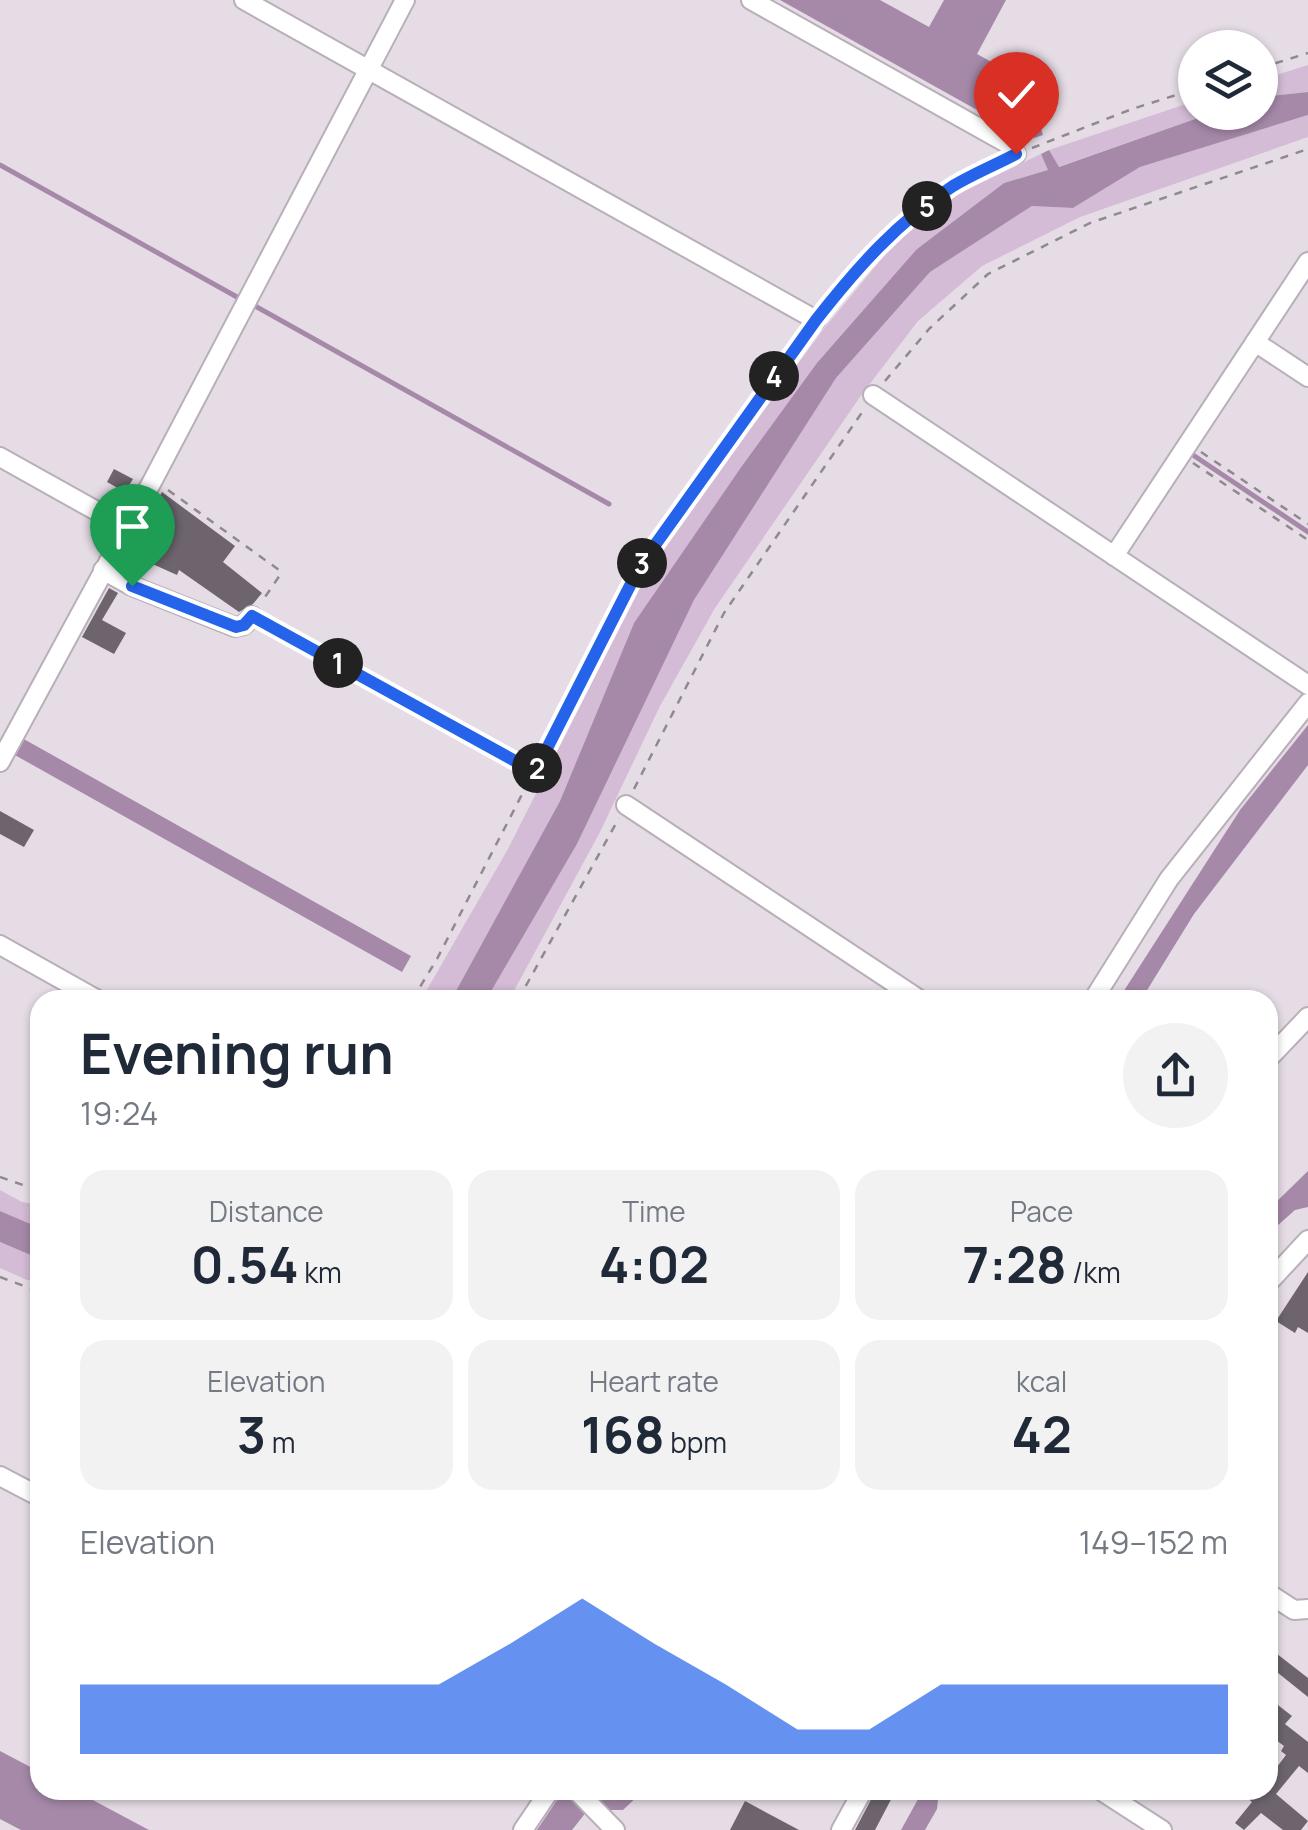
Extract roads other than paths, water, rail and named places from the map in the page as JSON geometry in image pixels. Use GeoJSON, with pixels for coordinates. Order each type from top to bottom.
{"type":"FeatureCollection","features":[{"type":"Feature","properties":{"kind":"street"},"geometry":{"type":"LineString","coordinates":[[244,0],[816,320]]}},
{"type":"Feature","properties":{"kind":"street"},"geometry":{"type":"LineString","coordinates":[[0,762],[405,0]]}},
{"type":"Feature","properties":{"kind":"street"},"geometry":{"type":"LineString","coordinates":[[751,0],[1008,144],[1016,154]]}},
{"type":"Feature","properties":{"kind":"street"},"geometry":{"type":"LineString","coordinates":[[1114,556],[1308,262]]}},
{"type":"Feature","properties":{"kind":"street"},"geometry":{"type":"LineString","coordinates":[[1255,342],[1308,377]]}},
{"type":"Feature","properties":{"kind":"street"},"geometry":{"type":"LineString","coordinates":[[873,396],[1308,685]]}},
{"type":"Feature","properties":{"kind":"street"},"geometry":{"type":"LineString","coordinates":[[0,457],[127,528]]}},
{"type":"Feature","properties":{"kind":"street"},"geometry":{"type":"LineString","coordinates":[[103,570],[132,586],[236,627],[252,616]]}},
{"type":"Feature","properties":{"kind":"street"},"geometry":{"type":"LineString","coordinates":[[1099,990],[1169,880],[1308,704]]}},
{"type":"Feature","properties":{"kind":"street"},"geometry":{"type":"LineString","coordinates":[[626,805],[905,990]]}},
{"type":"Feature","properties":{"kind":"street"},"geometry":{"type":"LineString","coordinates":[[0,945],[80,990]]}},
{"type":"Feature","properties":{"kind":"street"},"geometry":{"type":"LineString","coordinates":[[1278,1048],[1308,1017]]}},
{"type":"Feature","properties":{"kind":"street"},"geometry":{"type":"LineString","coordinates":[[1278,1272],[1308,1240]]}},
{"type":"Feature","properties":{"kind":"street"},"geometry":{"type":"LineString","coordinates":[[0,1476],[30,1492]]}},
{"type":"Feature","properties":{"kind":"street"},"geometry":{"type":"LineString","coordinates":[[1278,1600],[1294,1610],[1308,1609]]}},
{"type":"Feature","properties":{"kind":"street"},"geometry":{"type":"LineString","coordinates":[[523,1830],[543,1800]]}},
{"type":"Feature","properties":{"kind":"street"},"geometry":{"type":"LineString","coordinates":[[586,1800],[615,1830]]}},
{"type":"Feature","properties":{"kind":"street"},"geometry":{"type":"LineString","coordinates":[[841,1830],[858,1800]]}},
{"type":"Feature","properties":{"kind":"street"},"geometry":{"type":"LineString","coordinates":[[1116,1800],[1162,1830]]}},
{"type":"Feature","properties":{"kind":"waterway"},"geometry":{"type":"LineString","coordinates":[[0,165],[237,297]]}},
{"type":"Feature","properties":{"kind":"waterway"},"geometry":{"type":"LineString","coordinates":[[255,306],[609,504]]}},
{"type":"Feature","properties":{"kind":"waterway"},"geometry":{"type":"LineString","coordinates":[[1190,453],[1308,532]]}}]}
